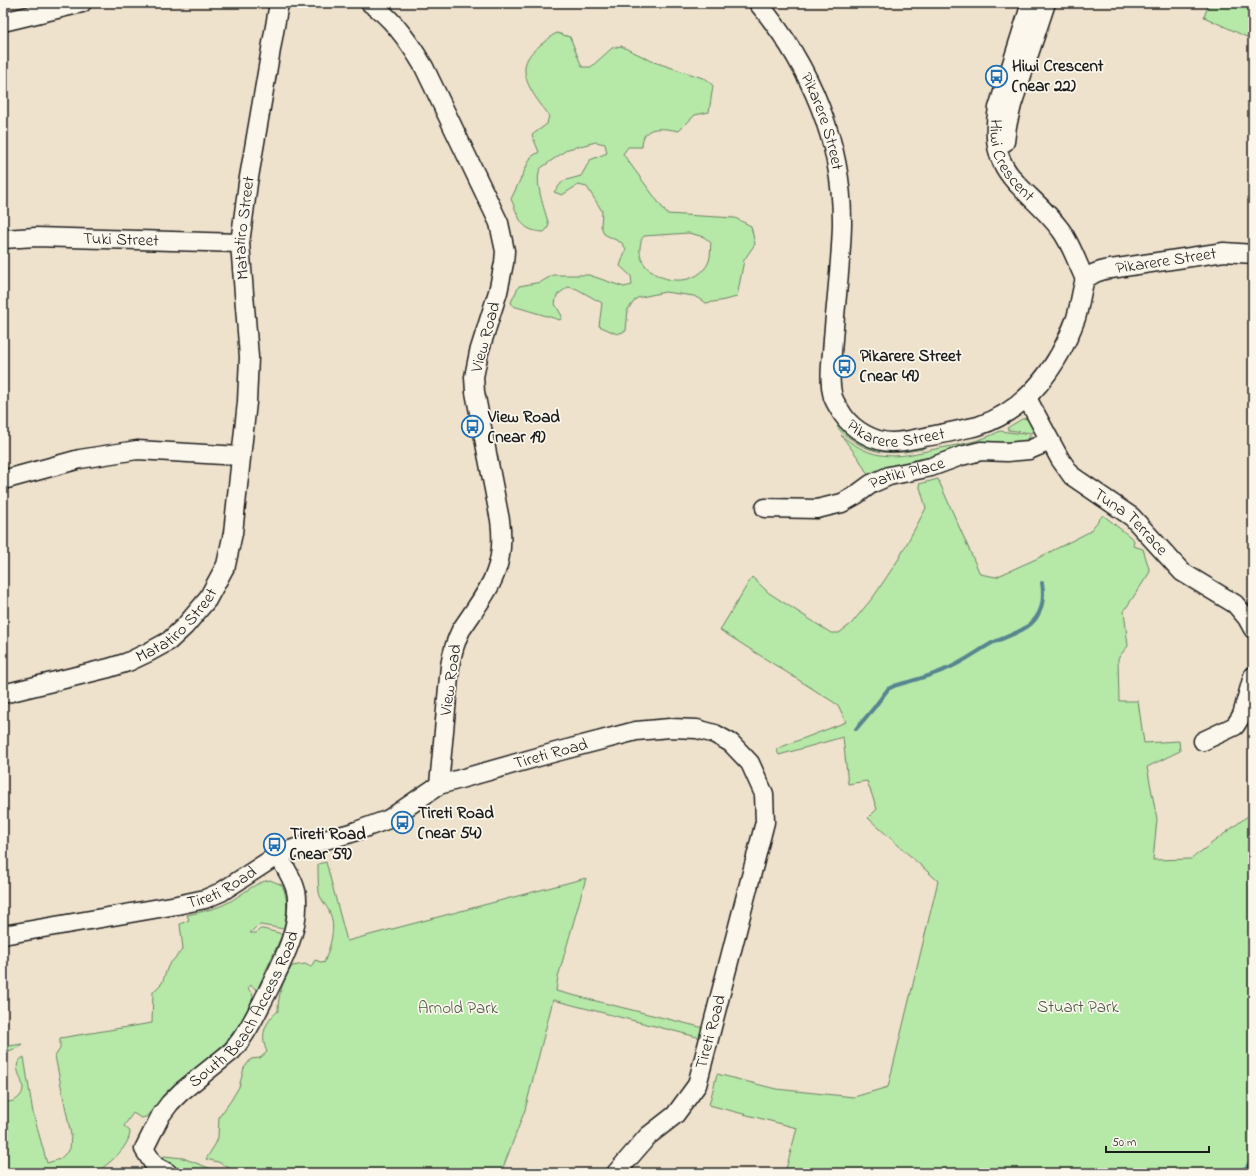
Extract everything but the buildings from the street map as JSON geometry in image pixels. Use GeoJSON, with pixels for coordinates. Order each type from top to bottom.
{"type":"FeatureCollection","features":[{"type":"Feature","properties":{"kind":"street"},"geometry":{"type":"LineString","coordinates":[[3,22],[82,3]]}},
{"type":"Feature","properties":{"kind":"street","name":"Matatiro Street"},"geometry":{"type":"LineString","coordinates":[[3,694],[109,668],[128,662],[149,652],[168,641],[185,626],[207,600],[226,565],[233,533],[246,402],[248,356],[240,243],[248,182],[279,3]]}},
{"type":"Feature","properties":{"kind":"street","name":"Pikarere Street"},"geometry":{"type":"LineString","coordinates":[[758,3],[792,49],[807,75],[817,96],[826,121],[838,170],[842,223],[832,365],[833,398],[844,416],[857,429],[878,440],[891,442],[906,441],[957,431],[990,422],[1005,414],[1027,398],[1042,381],[1062,349],[1076,317],[1085,279],[1095,273],[1104,270],[1210,254],[1234,252],[1253,254]]}},
{"type":"Feature","properties":{"kind":"street","name":"Hiwi Crescent"},"geometry":{"type":"LineString","coordinates":[[1031,3],[998,108],[996,119],[997,145],[1001,159],[1009,175],[1061,230],[1085,279]]}},
{"type":"Feature","properties":{"kind":"street"},"geometry":{"type":"LineString","coordinates":[[997,145],[1006,141],[1007,126],[1012,105],[1046,3]]}},
{"type":"Feature","properties":{"kind":"street","name":"View Road"},"geometry":{"type":"LineString","coordinates":[[373,4],[399,30],[412,46],[424,67],[499,223],[505,251],[502,276],[479,352],[474,377],[475,392],[500,520],[502,536],[501,554],[494,578],[459,634],[453,650],[450,666],[439,785]]}},
{"type":"Feature","properties":{"kind":"street","name":"Tuki Street"},"geometry":{"type":"LineString","coordinates":[[3,239],[36,237],[240,243]]}},
{"type":"Feature","properties":{"kind":"street","name":"Tuna Terrace"},"geometry":{"type":"LineString","coordinates":[[1027,398],[1072,476],[1132,517],[1182,572],[1235,604],[1247,618],[1253,629]]}},
{"type":"Feature","properties":{"kind":"street","name":"Patiki Place"},"geometry":{"type":"LineString","coordinates":[[766,508],[817,509],[842,503],[871,484],[888,476],[981,452],[1029,450],[1050,440]]}},
{"type":"Feature","properties":{"kind":"street"},"geometry":{"type":"LineString","coordinates":[[3,480],[80,459],[137,450],[240,456]]}},
{"type":"Feature","properties":{"kind":"street"},"geometry":{"type":"LineString","coordinates":[[1203,741],[1235,726],[1242,715],[1253,676]]}},
{"type":"Feature","properties":{"kind":"street","name":"Tireti Road"},"geometry":{"type":"LineString","coordinates":[[3,935],[205,899],[234,884],[278,855],[298,847],[350,833],[389,819],[439,785],[541,756],[636,731],[670,728],[697,729],[715,734],[731,743],[750,763],[764,794],[765,822],[697,1085],[675,1115],[648,1136],[616,1173]]}},
{"type":"Feature","properties":{"kind":"street","name":"South Beach Access Road"},"geometry":{"type":"LineString","coordinates":[[168,1173],[155,1166],[144,1149],[161,1115],[181,1092],[232,1051],[244,1037],[284,957],[294,929],[297,916],[298,899],[290,877],[278,855]]}},
{"type":"Feature","properties":{"kind":"green space"},"geometry":{"type":"Polygon","coordinates":[[[1209,3],[1253,3],[1253,40],[1204,17],[1209,3]]]}},
{"type":"Feature","properties":{"kind":"green space"},"geometry":{"type":"Polygon","coordinates":[[[557,33],[570,37],[582,67],[591,67],[612,48],[621,46],[654,62],[706,79],[713,86],[709,112],[695,115],[679,131],[654,129],[649,131],[645,134],[642,147],[628,147],[623,154],[667,214],[735,218],[751,226],[755,244],[744,260],[737,297],[706,303],[694,296],[665,292],[637,298],[628,309],[626,331],[617,334],[599,326],[602,303],[577,289],[568,287],[557,295],[555,304],[562,316],[560,320],[513,306],[511,302],[519,286],[541,282],[553,275],[589,275],[624,287],[632,285],[631,276],[620,266],[626,249],[622,243],[604,234],[601,226],[602,211],[587,187],[578,185],[562,195],[554,192],[563,181],[581,176],[590,160],[607,153],[605,144],[596,142],[568,149],[541,168],[538,180],[549,225],[544,232],[530,229],[522,223],[511,199],[531,157],[539,152],[532,135],[547,124],[549,115],[530,88],[525,73],[525,65],[533,52],[557,33]],[[689,233],[644,236],[640,247],[642,259],[648,268],[657,275],[668,279],[681,280],[692,278],[702,271],[710,259],[711,243],[704,237],[689,233]]]}},
{"type":"Feature","properties":{"kind":"green space"},"geometry":{"type":"Polygon","coordinates":[[[1029,418],[1033,427],[1032,433],[1008,430],[1007,428],[1022,419],[1029,418]]]}},
{"type":"Feature","properties":{"kind":"green space"},"geometry":{"type":"Polygon","coordinates":[[[837,426],[924,447],[923,449],[895,453],[877,451],[859,445],[843,434],[837,426]]]}},
{"type":"Feature","properties":{"kind":"green space"},"geometry":{"type":"Polygon","coordinates":[[[1000,431],[1031,435],[1024,442],[891,467],[868,475],[859,459],[841,435],[855,445],[870,452],[881,455],[895,456],[968,443],[1000,431]]]}},
{"type":"Feature","properties":{"kind":"green space","name":"Stuart Park"},"geometry":{"type":"Polygon","coordinates":[[[938,479],[980,574],[996,577],[1036,559],[1089,532],[1103,515],[1134,540],[1133,546],[1143,549],[1150,572],[1124,611],[1128,646],[1118,658],[1119,701],[1138,701],[1144,743],[1179,741],[1180,751],[1147,767],[1157,819],[1153,860],[1191,859],[1253,812],[1253,1173],[785,1173],[797,1128],[709,1105],[717,1074],[776,1089],[854,1097],[888,1087],[938,881],[868,818],[877,809],[867,781],[848,784],[843,737],[779,755],[776,749],[846,722],[838,705],[720,630],[752,577],[769,593],[831,633],[839,633],[851,624],[874,596],[898,560],[926,508],[919,484],[938,479]]]}},
{"type":"Feature","properties":{"kind":"green space","name":"Arnold Park"},"geometry":{"type":"Polygon","coordinates":[[[326,862],[347,941],[586,878],[558,977],[556,991],[712,1030],[709,1040],[553,1000],[525,1110],[501,1173],[239,1173],[218,1162],[206,1159],[218,1137],[219,1117],[239,1087],[244,1068],[251,1059],[260,1058],[267,1052],[264,1041],[265,1030],[269,1020],[278,1011],[282,988],[292,966],[305,964],[311,967],[315,960],[324,963],[333,930],[329,911],[322,900],[318,885],[318,864],[326,862]]]}},
{"type":"Feature","properties":{"kind":"green space"},"geometry":{"type":"Polygon","coordinates":[[[270,880],[282,885],[286,896],[287,907],[284,929],[261,925],[257,926],[250,933],[256,933],[260,929],[263,929],[282,935],[257,990],[250,985],[248,989],[254,997],[244,1018],[225,1043],[203,1063],[174,1085],[146,1117],[141,1118],[133,1113],[124,1126],[130,1131],[126,1143],[112,1160],[95,1173],[3,1173],[3,1102],[14,1101],[23,1091],[17,1065],[19,1061],[24,1057],[33,1113],[47,1163],[60,1159],[70,1149],[71,1135],[55,1056],[60,1049],[60,1038],[152,1023],[153,992],[162,983],[168,966],[183,949],[180,924],[189,920],[187,915],[224,904],[259,883],[270,880]]]}},
{"type":"Feature","properties":{"kind":"green space"},"geometry":{"type":"Polygon","coordinates":[[[22,1044],[17,1048],[3,1053],[3,1047],[22,1044]]]}},
{"type":"Feature","properties":{"kind":"green space"},"geometry":{"type":"Polygon","coordinates":[[[164,1156],[183,1158],[222,1173],[181,1173],[160,1162],[164,1156]]]}},
{"type":"Feature","properties":{"kind":"waterway"},"geometry":{"type":"LineString","coordinates":[[856,729],[888,689],[932,675],[950,667],[992,643],[1027,627],[1032,623],[1041,610],[1043,596],[1042,583]]}},
{"type":"Feature","properties":{"kind":"waterway"},"geometry":{"type":"LineString","coordinates":[[1239,1173],[1247,1167],[1253,1158]]}},
{"type":"Feature","properties":{"kind":"place","name":"Hiwi Crescent (near 22)"},"geometry":{"type":"Point","coordinates":[997,76]}},
{"type":"Feature","properties":{"kind":"place","name":"Pikarere Street (near 49)"},"geometry":{"type":"Point","coordinates":[844,366]}},
{"type":"Feature","properties":{"kind":"place","name":"View Road (near 19)"},"geometry":{"type":"Point","coordinates":[472,427]}},
{"type":"Feature","properties":{"kind":"place","name":"Tireti Road (near 54)"},"geometry":{"type":"Point","coordinates":[402,823]}},
{"type":"Feature","properties":{"kind":"place","name":"Tireti Road (near 59)"},"geometry":{"type":"Point","coordinates":[275,844]}}]}
